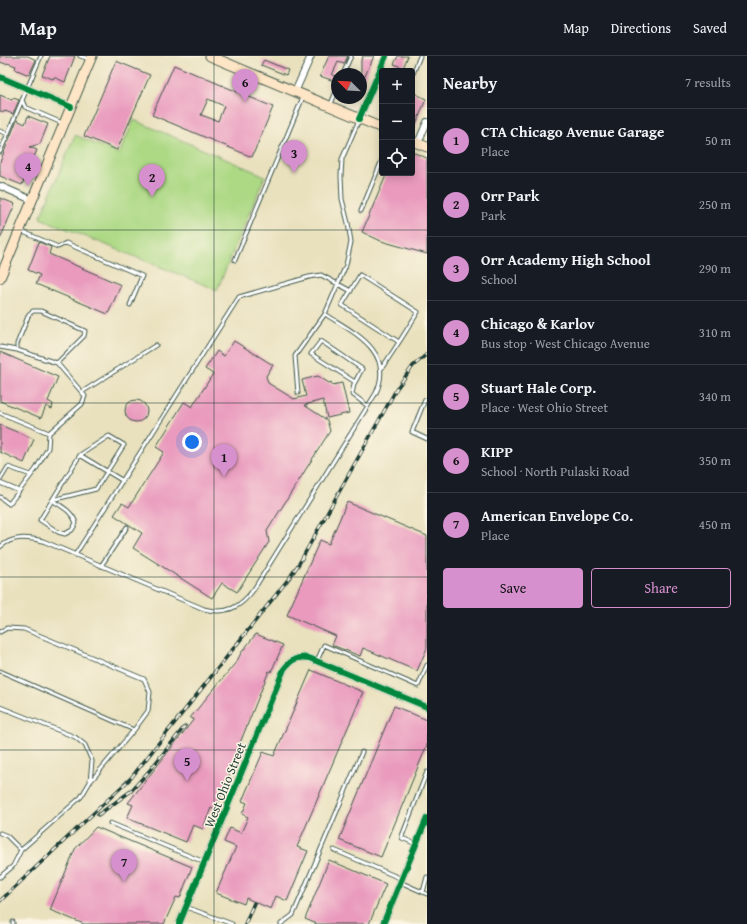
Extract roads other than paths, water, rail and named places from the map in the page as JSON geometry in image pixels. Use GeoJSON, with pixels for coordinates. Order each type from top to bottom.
{"type":"FeatureCollection","features":[{"type":"Feature","properties":{"kind":"main road"},"geometry":{"type":"LineString","coordinates":[[210,56],[379,127]]}},
{"type":"Feature","properties":{"kind":"main road"},"geometry":{"type":"LineString","coordinates":[[0,278],[91,58]]}},
{"type":"Feature","properties":{"kind":"street"},"geometry":{"type":"LineString","coordinates":[[300,93],[311,56]]}},
{"type":"Feature","properties":{"kind":"street"},"geometry":{"type":"LineString","coordinates":[[359,119],[386,56]]}},
{"type":"Feature","properties":{"kind":"street"},"geometry":{"type":"LineString","coordinates":[[0,77],[71,107]]}},
{"type":"Feature","properties":{"kind":"street"},"geometry":{"type":"LineString","coordinates":[[419,144],[427,122]]}},
{"type":"Feature","properties":{"kind":"street"},"geometry":{"type":"LineString","coordinates":[[0,186],[32,200]]}},
{"type":"Feature","properties":{"kind":"street","name":"West Ohio Street"},"geometry":{"type":"LineString","coordinates":[[179,924],[284,669],[296,658],[302,657],[316,662]]}},
{"type":"Feature","properties":{"kind":"street"},"geometry":{"type":"LineString","coordinates":[[316,662],[427,707]]}},
{"type":"Feature","properties":{"kind":"street"},"geometry":{"type":"LineString","coordinates":[[383,924],[427,818]]}},
{"type":"Feature","properties":{"kind":"lane"},"geometry":{"type":"LineString","coordinates":[[0,152],[41,56]]}},
{"type":"Feature","properties":{"kind":"lane"},"geometry":{"type":"LineString","coordinates":[[80,56],[91,58]]}},
{"type":"Feature","properties":{"kind":"lane"},"geometry":{"type":"LineString","coordinates":[[346,68],[351,56]]}},
{"type":"Feature","properties":{"kind":"lane"},"geometry":{"type":"LineString","coordinates":[[415,68],[420,56]]}},
{"type":"Feature","properties":{"kind":"lane"},"geometry":{"type":"LineString","coordinates":[[235,260],[300,93]]}},
{"type":"Feature","properties":{"kind":"lane"},"geometry":{"type":"LineString","coordinates":[[22,100],[25,107],[64,124]]}},
{"type":"Feature","properties":{"kind":"lane"},"geometry":{"type":"LineString","coordinates":[[298,393],[295,356],[325,314],[346,265],[351,242],[342,199],[342,159],[359,119]]}},
{"type":"Feature","properties":{"kind":"lane"},"geometry":{"type":"LineString","coordinates":[[0,131],[8,134]]}},
{"type":"Feature","properties":{"kind":"lane"},"geometry":{"type":"LineString","coordinates":[[361,211],[379,167]]}},
{"type":"Feature","properties":{"kind":"lane"},"geometry":{"type":"LineString","coordinates":[[20,230],[58,247],[66,243],[142,276],[130,305]]}},
{"type":"Feature","properties":{"kind":"lane"},"geometry":{"type":"LineString","coordinates":[[75,555],[239,297],[321,275],[338,283],[350,291]]}},
{"type":"Feature","properties":{"kind":"lane"},"geometry":{"type":"LineString","coordinates":[[381,369],[399,342],[418,312],[360,275],[342,305],[399,342]]}},
{"type":"Feature","properties":{"kind":"lane"},"geometry":{"type":"LineString","coordinates":[[17,350],[17,344],[29,314],[33,311],[41,311],[85,331],[84,336],[57,363]]}},
{"type":"Feature","properties":{"kind":"lane"},"geometry":{"type":"LineString","coordinates":[[0,547],[15,539],[32,538],[204,609],[221,612],[240,604],[248,598],[379,386],[381,369],[375,352],[368,343],[325,314]]}},
{"type":"Feature","properties":{"kind":"lane"},"geometry":{"type":"LineString","coordinates":[[355,382],[312,354],[320,341],[362,369],[355,382],[352,394],[368,406]]}},
{"type":"Feature","properties":{"kind":"lane"},"geometry":{"type":"LineString","coordinates":[[82,392],[156,345]]}},
{"type":"Feature","properties":{"kind":"lane"},"geometry":{"type":"LineString","coordinates":[[0,347],[17,350],[57,363],[85,396],[82,404],[49,433],[48,448],[36,469],[9,504],[0,497]]}},
{"type":"Feature","properties":{"kind":"lane"},"geometry":{"type":"LineString","coordinates":[[425,400],[412,432],[427,439]]}},
{"type":"Feature","properties":{"kind":"lane"},"geometry":{"type":"LineString","coordinates":[[0,413],[49,433]]}},
{"type":"Feature","properties":{"kind":"lane"},"geometry":{"type":"LineString","coordinates":[[52,500],[68,510],[74,516],[76,523],[72,530],[65,534],[58,532],[40,520],[52,500],[80,455],[108,436],[124,445],[96,489],[52,500]]}},
{"type":"Feature","properties":{"kind":"lane"},"geometry":{"type":"LineString","coordinates":[[80,455],[123,481]]}},
{"type":"Feature","properties":{"kind":"lane"},"geometry":{"type":"LineString","coordinates":[[18,492],[0,481],[8,467],[31,475]]}},
{"type":"Feature","properties":{"kind":"lane"},"geometry":{"type":"LineString","coordinates":[[101,566],[127,527]]}},
{"type":"Feature","properties":{"kind":"lane"},"geometry":{"type":"LineString","coordinates":[[0,632],[8,628],[24,629],[144,679],[150,692],[148,711],[90,782],[81,797],[21,850],[13,866],[0,877]]}},
{"type":"Feature","properties":{"kind":"lane"},"geometry":{"type":"LineString","coordinates":[[316,662],[324,645],[418,686],[427,665]]}},
{"type":"Feature","properties":{"kind":"lane"},"geometry":{"type":"LineString","coordinates":[[0,671],[134,730]]}},
{"type":"Feature","properties":{"kind":"lane"},"geometry":{"type":"LineString","coordinates":[[0,707],[76,737],[85,745],[92,761],[90,782]]}},
{"type":"Feature","properties":{"kind":"lane"},"geometry":{"type":"LineString","coordinates":[[280,924],[292,915],[362,752]]}},
{"type":"Feature","properties":{"kind":"lane"},"geometry":{"type":"LineString","coordinates":[[416,844],[402,838],[402,836],[427,772]]}},
{"type":"Feature","properties":{"kind":"lane"},"geometry":{"type":"LineString","coordinates":[[110,823],[205,862]]}},
{"type":"Feature","properties":{"kind":"lane"},"geometry":{"type":"LineString","coordinates":[[0,833],[7,836],[21,850]]}},
{"type":"Feature","properties":{"kind":"lane"},"geometry":{"type":"LineString","coordinates":[[334,850],[427,894]]}},
{"type":"Feature","properties":{"kind":"lane"},"geometry":{"type":"LineString","coordinates":[[423,892],[427,877]]}},
{"type":"Feature","properties":{"kind":"lane"},"geometry":{"type":"LineString","coordinates":[[186,906],[232,924]]}},
{"type":"Feature","properties":{"kind":"railway"},"geometry":{"type":"LineString","coordinates":[[0,901],[131,778],[290,577],[300,562],[397,388],[413,366],[427,354]]}},
{"type":"Feature","properties":{"kind":"railway"},"geometry":{"type":"LineString","coordinates":[[98,815],[131,791],[185,726]]}},
{"type":"Feature","properties":{"kind":"railway"},"geometry":{"type":"LineString","coordinates":[[245,924],[254,903]]}},
{"type":"Feature","properties":{"kind":"place","name":"KIPP"},"geometry":{"type":"Point","coordinates":[245,102]}},
{"type":"Feature","properties":{"kind":"place","name":"Orr Academy High School"},"geometry":{"type":"Point","coordinates":[294,173]}},
{"type":"Feature","properties":{"kind":"place","name":"Chicago & Karlov"},"geometry":{"type":"Point","coordinates":[28,186]}},
{"type":"Feature","properties":{"kind":"place","name":"Orr Park"},"geometry":{"type":"Point","coordinates":[152,197]}},
{"type":"Feature","properties":{"kind":"place","name":"CTA Chicago Avenue Garage"},"geometry":{"type":"Point","coordinates":[224,477]}},
{"type":"Feature","properties":{"kind":"place","name":"Stuart Hale Corp."},"geometry":{"type":"Point","coordinates":[187,781]}},
{"type":"Feature","properties":{"kind":"place","name":"American Envelope Co."},"geometry":{"type":"Point","coordinates":[124,882]}}]}
